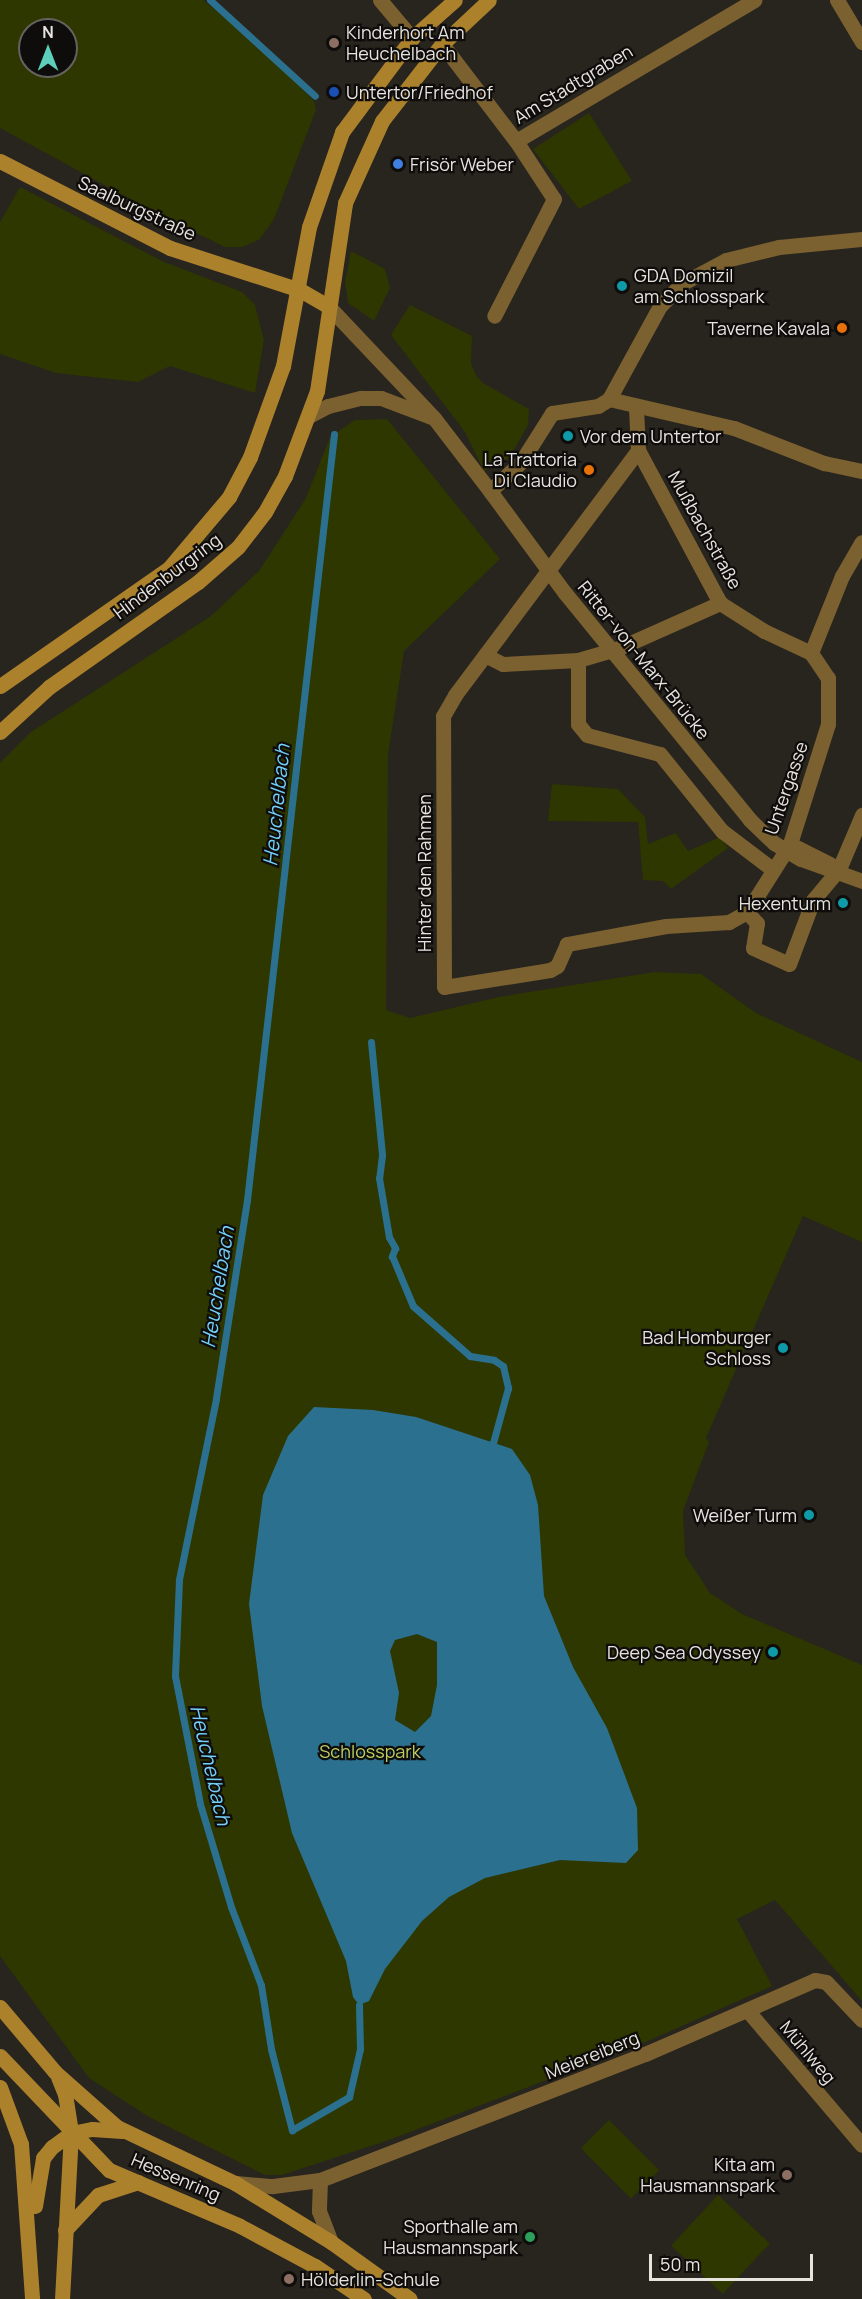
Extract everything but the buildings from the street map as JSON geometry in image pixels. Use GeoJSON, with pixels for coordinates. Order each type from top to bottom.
{"type":"FeatureCollection","features":[{"type":"Feature","properties":{"kind":"street"},"geometry":{"type":"LineString","coordinates":[[380,0],[412,38]]}},
{"type":"Feature","properties":{"kind":"street","name":"Hindenburgring"},"geometry":{"type":"LineString","coordinates":[[0,686],[169,568],[223,505],[250,457],[284,366],[300,290],[309,227],[342,132],[412,38],[456,0]]}},
{"type":"Feature","properties":{"kind":"street","name":"Hindenburgring"},"geometry":{"type":"LineString","coordinates":[[0,732],[49,687],[198,582],[238,547],[265,512],[285,476],[309,416],[321,373],[345,203],[382,121],[442,45],[489,0]]}},
{"type":"Feature","properties":{"kind":"street","name":"Am Stadtgraben"},"geometry":{"type":"LineString","coordinates":[[442,45],[516,141],[754,0]]}},
{"type":"Feature","properties":{"kind":"street"},"geometry":{"type":"LineString","coordinates":[[837,0],[862,42]]}},
{"type":"Feature","properties":{"kind":"street"},"geometry":{"type":"LineString","coordinates":[[494,316],[554,199],[516,141]]}},
{"type":"Feature","properties":{"kind":"street","name":"Saalburgstraße"},"geometry":{"type":"LineString","coordinates":[[0,161],[170,248],[300,290],[329,307]]}},
{"type":"Feature","properties":{"kind":"street"},"geometry":{"type":"LineString","coordinates":[[490,491],[521,462],[552,413],[598,406],[609,399],[660,306],[681,284],[726,260],[779,247],[862,239]]}},
{"type":"Feature","properties":{"kind":"street","name":"Ritter-von-Marx-Brücke"},"geometry":{"type":"LineString","coordinates":[[329,307],[434,418],[565,593],[750,820],[774,843],[801,859],[862,881]]}},
{"type":"Feature","properties":{"kind":"street"},"geometry":{"type":"LineString","coordinates":[[309,416],[328,406],[361,398],[381,398],[434,418]]}},
{"type":"Feature","properties":{"kind":"street"},"geometry":{"type":"LineString","coordinates":[[609,399],[636,408],[734,428],[824,463],[862,471]]}},
{"type":"Feature","properties":{"kind":"street","name":"Mußbachstraße"},"geometry":{"type":"LineString","coordinates":[[636,408],[639,450],[720,603],[764,631],[811,653]]}},
{"type":"Feature","properties":{"kind":"street","name":"Hinter den Rahmen"},"geometry":{"type":"LineString","coordinates":[[639,450],[485,655],[443,716],[444,987],[550,970],[557,966],[567,944],[666,926],[729,922],[747,912]]}},
{"type":"Feature","properties":{"kind":"street"},"geometry":{"type":"LineString","coordinates":[[811,653],[842,576],[862,542]]}},
{"type":"Feature","properties":{"kind":"street"},"geometry":{"type":"LineString","coordinates":[[485,655],[503,664],[578,660],[619,648],[720,603]]}},
{"type":"Feature","properties":{"kind":"street","name":"Untergasse"},"geometry":{"type":"LineString","coordinates":[[578,660],[578,724],[587,735],[660,754],[722,831],[772,869],[790,844],[828,724],[830,689],[828,678],[811,653]]}},
{"type":"Feature","properties":{"kind":"street"},"geometry":{"type":"LineString","coordinates":[[0,674],[19,673]]}},
{"type":"Feature","properties":{"kind":"street"},"geometry":{"type":"LineString","coordinates":[[772,869],[747,912],[757,923],[753,948],[789,964],[813,900],[839,869],[862,815]]}},
{"type":"Feature","properties":{"kind":"street"},"geometry":{"type":"LineString","coordinates":[[790,844],[839,869]]}},
{"type":"Feature","properties":{"kind":"street","name":"Meiereiberg"},"geometry":{"type":"LineString","coordinates":[[235,2183],[273,2186],[320,2180],[573,2084],[820,1979],[862,2020]]}},
{"type":"Feature","properties":{"kind":"street"},"geometry":{"type":"LineString","coordinates":[[0,2007],[55,2072],[66,2094],[71,2133],[62,2299]]}},
{"type":"Feature","properties":{"kind":"street","name":"Mühlweg"},"geometry":{"type":"LineString","coordinates":[[747,2010],[862,2145]]}},
{"type":"Feature","properties":{"kind":"street","name":"Hessenring"},"geometry":{"type":"LineString","coordinates":[[0,2056],[71,2133],[109,2170],[240,2226],[315,2266],[364,2299]]}},
{"type":"Feature","properties":{"kind":"street","name":"Hessenring"},"geometry":{"type":"LineString","coordinates":[[55,2072],[125,2132],[235,2183],[331,2242],[410,2299]]}},
{"type":"Feature","properties":{"kind":"street"},"geometry":{"type":"LineString","coordinates":[[0,2086],[21,2144],[32,2299]]}},
{"type":"Feature","properties":{"kind":"street"},"geometry":{"type":"LineString","coordinates":[[30,2262],[43,2158],[71,2133],[92,2129],[125,2132]]}},
{"type":"Feature","properties":{"kind":"street"},"geometry":{"type":"LineString","coordinates":[[320,2180],[321,2222],[331,2242]]}},
{"type":"Feature","properties":{"kind":"street"},"geometry":{"type":"LineString","coordinates":[[65,2230],[98,2195],[138,2182]]}},
{"type":"Feature","properties":{"kind":"green space"},"geometry":{"type":"Polygon","coordinates":[[[0,0],[203,0],[266,51],[314,101],[316,110],[274,219],[260,239],[243,247],[225,247],[161,216],[0,128],[0,0]]]}},
{"type":"Feature","properties":{"kind":"green space"},"geometry":{"type":"Polygon","coordinates":[[[589,113],[632,181],[579,209],[533,149],[589,113]]]}},
{"type":"Feature","properties":{"kind":"green space"},"geometry":{"type":"Polygon","coordinates":[[[20,187],[162,261],[242,292],[255,305],[264,340],[255,393],[170,366],[138,382],[56,373],[0,354],[0,222],[20,187]]]}},
{"type":"Feature","properties":{"kind":"green space"},"geometry":{"type":"Polygon","coordinates":[[[351,251],[385,269],[390,288],[374,321],[348,303],[345,282],[351,251]]]}},
{"type":"Feature","properties":{"kind":"green space"},"geometry":{"type":"Polygon","coordinates":[[[410,305],[472,336],[471,363],[476,375],[483,383],[529,409],[528,425],[510,457],[484,471],[465,432],[391,335],[410,305]]]}},
{"type":"Feature","properties":{"kind":"green space","name":"Schlosspark"},"geometry":{"type":"Polygon","coordinates":[[[387,419],[500,559],[404,651],[388,755],[386,1010],[410,1018],[499,997],[654,972],[701,974],[756,1013],[862,1062],[862,1242],[803,1216],[706,1438],[709,1442],[683,1511],[685,1555],[710,1593],[742,1614],[862,1665],[862,2001],[775,1900],[737,1919],[772,1986],[641,2044],[389,2140],[282,2175],[265,2175],[149,2117],[89,2078],[0,1956],[0,763],[31,732],[211,616],[259,571],[306,498],[330,437],[355,420],[387,419]]]}},
{"type":"Feature","properties":{"kind":"green space"},"geometry":{"type":"Polygon","coordinates":[[[552,784],[618,789],[645,817],[648,844],[676,833],[688,851],[720,837],[728,848],[671,889],[663,881],[643,880],[638,822],[548,821],[552,784]]]}},
{"type":"Feature","properties":{"kind":"green space"},"geometry":{"type":"Polygon","coordinates":[[[609,2120],[659,2170],[631,2198],[581,2148],[609,2120]]]}},
{"type":"Feature","properties":{"kind":"green space"},"geometry":{"type":"Polygon","coordinates":[[[718,2195],[770,2243],[723,2294],[671,2245],[718,2195]]]}},
{"type":"Feature","properties":{"kind":"water"},"geometry":{"type":"Polygon","coordinates":[[[314,1407],[373,1410],[416,1417],[512,1449],[530,1475],[538,1505],[544,1596],[573,1667],[607,1728],[637,1808],[638,1850],[626,1863],[560,1860],[485,1878],[449,1897],[422,1921],[385,1969],[369,2001],[359,2005],[353,1997],[346,1961],[292,1833],[262,1706],[249,1604],[263,1495],[288,1436],[314,1407]],[[417,1634],[395,1640],[390,1651],[399,1693],[395,1720],[415,1732],[431,1716],[437,1685],[437,1642],[417,1634]]]}},
{"type":"Feature","properties":{"kind":"waterway","name":"Heuchelbach"},"geometry":{"type":"LineString","coordinates":[[210,0],[315,96]]}},
{"type":"Feature","properties":{"kind":"waterway","name":"Heuchelbach"},"geometry":{"type":"LineString","coordinates":[[334,434],[247,1200],[216,1399],[179,1580],[175,1676],[200,1804],[231,1907],[261,1985],[271,2049],[292,2130],[349,2097],[360,2049],[359,2005]]}},
{"type":"Feature","properties":{"kind":"waterway"},"geometry":{"type":"LineString","coordinates":[[371,1042],[382,1155],[379,1178],[389,1237],[395,1248],[392,1256],[413,1306],[470,1356],[494,1360],[503,1366],[508,1388],[493,1443]]}},
{"type":"Feature","properties":{"kind":"place","name":"Kinderhort Am Heuchelbach"},"geometry":{"type":"Point","coordinates":[334,43]}},
{"type":"Feature","properties":{"kind":"place","name":"Untertor/Friedhof"},"geometry":{"type":"Point","coordinates":[334,92]}},
{"type":"Feature","properties":{"kind":"place","name":"Frisör Weber"},"geometry":{"type":"Point","coordinates":[398,164]}},
{"type":"Feature","properties":{"kind":"place","name":"GDA Domizil am Schlosspark"},"geometry":{"type":"Point","coordinates":[622,286]}},
{"type":"Feature","properties":{"kind":"place","name":"Taverne Kavala"},"geometry":{"type":"Point","coordinates":[842,328]}},
{"type":"Feature","properties":{"kind":"place","name":"Vor dem Untertor"},"geometry":{"type":"Point","coordinates":[568,436]}},
{"type":"Feature","properties":{"kind":"place","name":"La Trattoria Di Claudio"},"geometry":{"type":"Point","coordinates":[589,470]}},
{"type":"Feature","properties":{"kind":"place","name":"Hexenturm"},"geometry":{"type":"Point","coordinates":[843,903]}},
{"type":"Feature","properties":{"kind":"place","name":"Bad Homburger Schloss"},"geometry":{"type":"Point","coordinates":[783,1348]}},
{"type":"Feature","properties":{"kind":"place","name":"Weißer Turm"},"geometry":{"type":"Point","coordinates":[809,1515]}},
{"type":"Feature","properties":{"kind":"place","name":"Deep Sea Odyssey"},"geometry":{"type":"Point","coordinates":[773,1652]}},
{"type":"Feature","properties":{"kind":"place","name":"Kita am Hausmannspark"},"geometry":{"type":"Point","coordinates":[787,2175]}},
{"type":"Feature","properties":{"kind":"place","name":"Sporthalle am Hausmannspark"},"geometry":{"type":"Point","coordinates":[530,2237]}},
{"type":"Feature","properties":{"kind":"place","name":"Hölderlin-Schule"},"geometry":{"type":"Point","coordinates":[289,2279]}}]}
